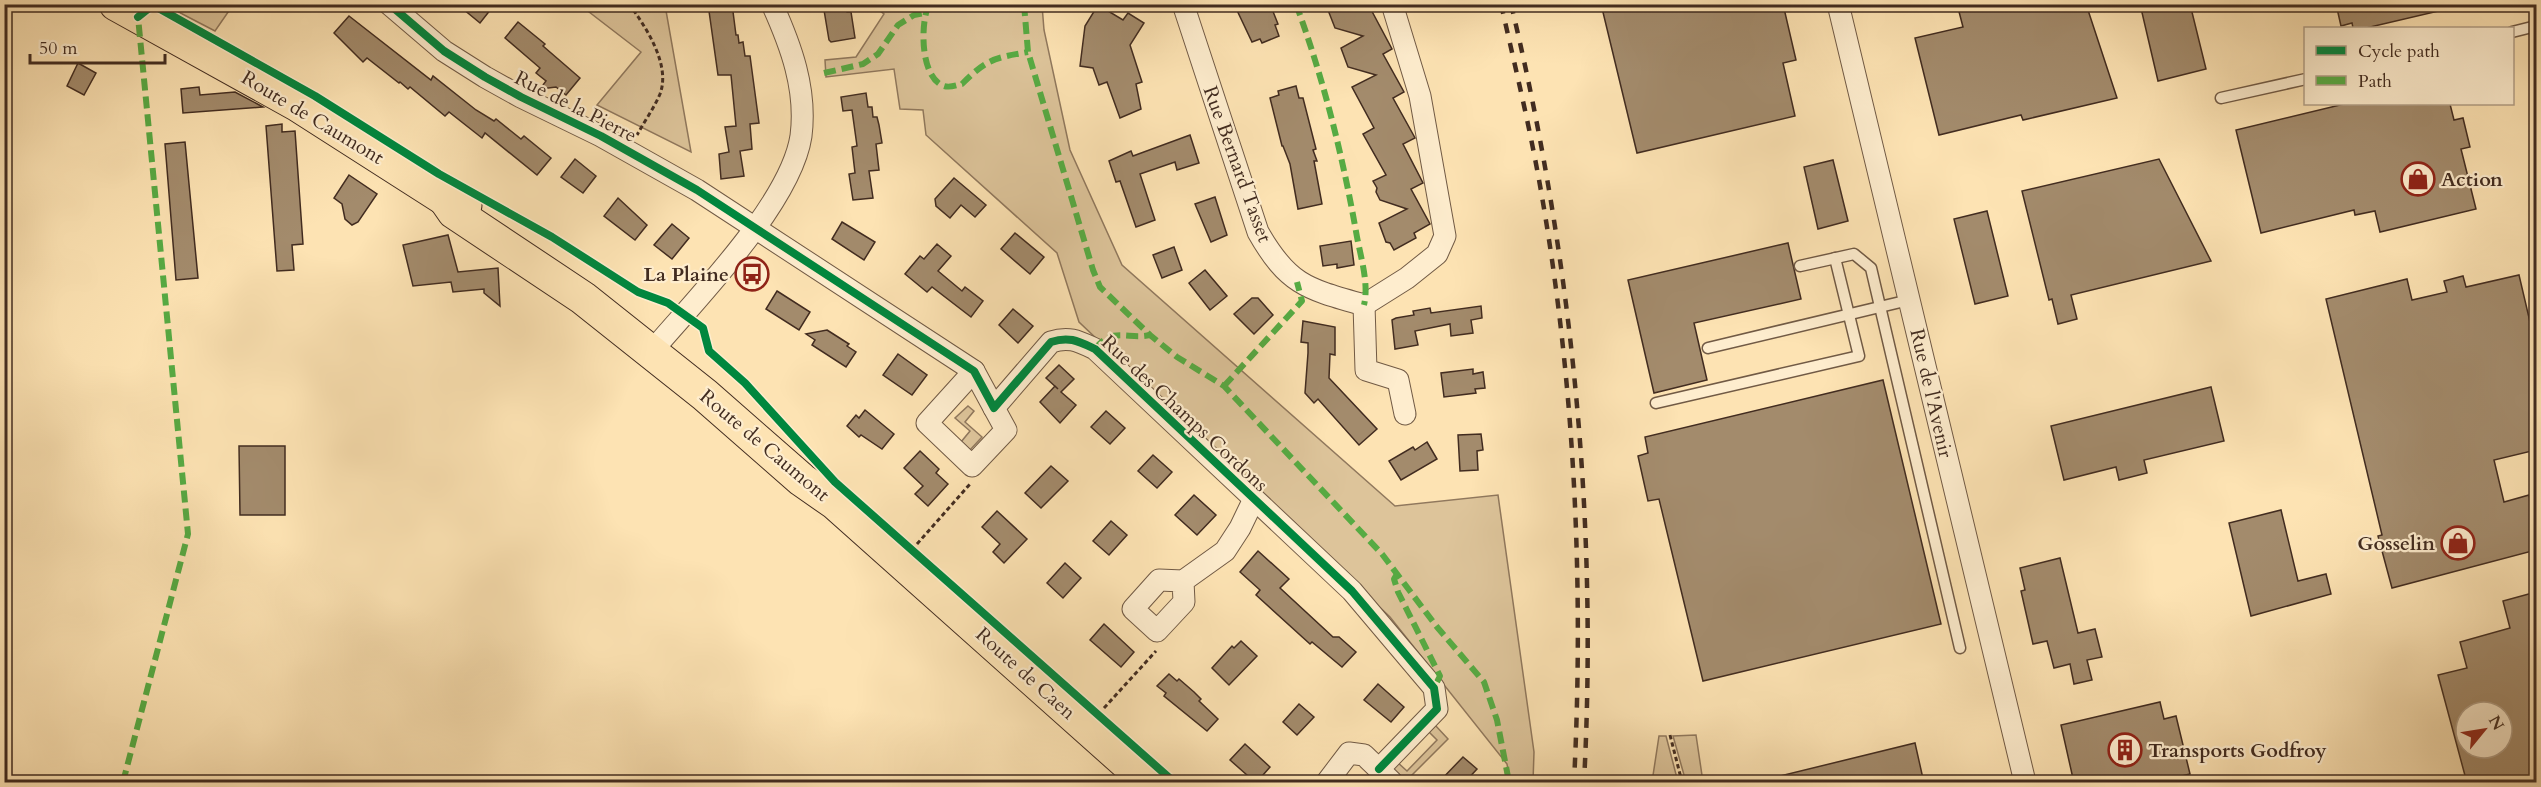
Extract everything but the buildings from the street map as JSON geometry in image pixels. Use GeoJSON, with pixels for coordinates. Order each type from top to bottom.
{"type":"FeatureCollection","features":[{"type":"Feature","properties":{"kind":"main road","name":"Route de Caumont"},"geometry":{"type":"LineString","coordinates":[[124,6],[298,105],[445,199],[454,212],[583,298],[658,344],[705,394],[802,480],[909,550]]}},
{"type":"Feature","properties":{"kind":"main road","name":"Route de Caen"},"geometry":{"type":"LineString","coordinates":[[909,550],[1148,783]]}},
{"type":"Feature","properties":{"kind":"street","name":"Rue de la Pierre"},"geometry":{"type":"LineString","coordinates":[[388,4],[444,51],[485,77],[628,151],[697,190],[754,229]]}},
{"type":"Feature","properties":{"kind":"street"},"geometry":{"type":"LineString","coordinates":[[658,344],[754,229],[784,184],[801,137],[800,81],[789,43],[772,4]]}},
{"type":"Feature","properties":{"kind":"street","name":"Rue Bernard Tasset"},"geometry":{"type":"LineString","coordinates":[[1183,4],[1258,232],[1270,253],[1297,282],[1364,305]]}},
{"type":"Feature","properties":{"kind":"street"},"geometry":{"type":"LineString","coordinates":[[1392,4],[1420,96],[1445,236],[1437,254],[1407,278],[1364,305],[1366,370],[1398,380],[1405,414]]}},
{"type":"Feature","properties":{"kind":"street","name":"Rue de l'Avenir"},"geometry":{"type":"LineString","coordinates":[[1838,4],[2025,783]]}},
{"type":"Feature","properties":{"kind":"street"},"geometry":{"type":"LineString","coordinates":[[754,229],[974,371],[1006,430],[972,466],[927,423],[974,371]]}},
{"type":"Feature","properties":{"kind":"street","name":"Rue des Champs Cordons"},"geometry":{"type":"LineString","coordinates":[[994,408],[1051,342],[1064,338],[1076,340],[1095,349],[1352,591],[1434,688],[1437,709],[1385,776],[1364,755],[1349,753],[1327,783]]}},
{"type":"Feature","properties":{"kind":"street","name":"Rue des Champs Cordons"},"geometry":{"type":"LineString","coordinates":[[1157,631],[1133,609],[1159,580],[1183,581],[1225,551],[1240,528],[1254,499]]}},
{"type":"Feature","properties":{"kind":"street"},"geometry":{"type":"LineString","coordinates":[[1157,631],[1185,602],[1183,581]]}},
{"type":"Feature","properties":{"kind":"lane"},"geometry":{"type":"LineString","coordinates":[[2514,32],[2536,26]]}},
{"type":"Feature","properties":{"kind":"lane"},"geometry":{"type":"LineString","coordinates":[[2221,98],[2304,78]]}},
{"type":"Feature","properties":{"kind":"lane"},"geometry":{"type":"LineString","coordinates":[[1800,266],[1854,254],[1871,268],[1960,648]]}},
{"type":"Feature","properties":{"kind":"lane"},"geometry":{"type":"LineString","coordinates":[[1656,403],[1859,356],[1835,258]]}},
{"type":"Feature","properties":{"kind":"lane"},"geometry":{"type":"LineString","coordinates":[[1708,348],[1909,300]]}},
{"type":"Feature","properties":{"kind":"path"},"geometry":{"type":"LineString","coordinates":[[628,151],[660,93],[663,73],[640,20],[629,4]]}},
{"type":"Feature","properties":{"kind":"path"},"geometry":{"type":"LineString","coordinates":[[909,550],[972,482]]}},
{"type":"Feature","properties":{"kind":"path"},"geometry":{"type":"LineString","coordinates":[[1099,714],[1158,649],[1157,631]]}},
{"type":"Feature","properties":{"kind":"path"},"geometry":{"type":"LineString","coordinates":[[1670,735],[1682,783]]}},
{"type":"Feature","properties":{"kind":"shaded area"},"geometry":{"type":"Polygon","coordinates":[[[165,5],[233,5],[215,31],[165,5]]]}},
{"type":"Feature","properties":{"kind":"shaded area"},"geometry":{"type":"Polygon","coordinates":[[[580,5],[665,5],[691,152],[597,105],[641,52],[580,5]]]}},
{"type":"Feature","properties":{"kind":"shaded area"},"geometry":{"type":"Polygon","coordinates":[[[872,5],[1042,5],[1044,30],[1070,150],[1122,265],[1395,506],[1498,495],[1534,752],[1533,782],[1510,782],[1507,764],[1390,617],[1079,322],[1057,253],[926,135],[923,110],[900,109],[894,69],[826,77],[825,60],[856,57],[884,14],[872,5]]]}},
{"type":"Feature","properties":{"kind":"shaded area"},"geometry":{"type":"Polygon","coordinates":[[[968,406],[974,411],[965,422],[982,437],[970,450],[961,442],[970,431],[955,418],[968,406]]]}},
{"type":"Feature","properties":{"kind":"shaded area"},"geometry":{"type":"Polygon","coordinates":[[[1435,725],[1448,739],[1410,777],[1415,782],[1404,782],[1393,772],[1396,761],[1407,771],[1437,740],[1426,729],[1435,725]]]}},
{"type":"Feature","properties":{"kind":"shaded area"},"geometry":{"type":"Polygon","coordinates":[[[1696,735],[1703,782],[1686,782],[1673,736],[1696,735]]]}},
{"type":"Feature","properties":{"kind":"shaded area"},"geometry":{"type":"Polygon","coordinates":[[[1659,736],[1666,736],[1678,782],[1652,782],[1659,736]]]}},
{"type":"Feature","properties":{"kind":"railway"},"geometry":{"type":"LineString","coordinates":[[1501,4],[1541,191],[1553,264],[1569,412],[1577,560],[1578,634],[1574,782]]}},
{"type":"Feature","properties":{"kind":"railway"},"geometry":{"type":"LineString","coordinates":[[1511,4],[1550,196],[1565,293],[1576,391],[1587,586],[1584,782]]}},
{"type":"Feature","properties":{"kind":"marked path"},"geometry":{"type":"LineString","coordinates":[[929,4],[923,36],[926,62],[936,81],[944,86],[962,84],[978,69],[992,61],[1028,52]]}},
{"type":"Feature","properties":{"kind":"marked path"},"geometry":{"type":"LineString","coordinates":[[1024,4],[1028,52],[1100,287],[1150,335],[1177,357],[1224,386],[1382,554],[1437,627],[1484,682],[1497,720],[1509,782]]}},
{"type":"Feature","properties":{"kind":"marked path"},"geometry":{"type":"LineString","coordinates":[[1296,4],[1324,90],[1346,178],[1364,271],[1366,288],[1364,305]]}},
{"type":"Feature","properties":{"kind":"marked path"},"geometry":{"type":"LineString","coordinates":[[824,73],[863,64],[878,54],[898,25],[914,15],[924,13]]}},
{"type":"Feature","properties":{"kind":"marked path"},"geometry":{"type":"LineString","coordinates":[[123,782],[188,534],[138,17]]}},
{"type":"Feature","properties":{"kind":"marked path"},"geometry":{"type":"LineString","coordinates":[[1224,386],[1302,301],[1297,282]]}},
{"type":"Feature","properties":{"kind":"marked path"},"geometry":{"type":"LineString","coordinates":[[1095,349],[1101,342],[1114,336],[1150,335]]}},
{"type":"Feature","properties":{"kind":"marked path"},"geometry":{"type":"LineString","coordinates":[[1397,574],[1394,579],[1398,592],[1440,676],[1434,688]]}},
{"type":"Feature","properties":{"kind":"cycle path"},"geometry":{"type":"LineString","coordinates":[[389,4],[444,51],[485,77],[601,136],[697,190],[974,371],[994,408],[1051,342],[1063,339],[1073,340],[1095,349],[1352,591],[1434,688],[1437,709],[1379,769]]}},
{"type":"Feature","properties":{"kind":"cycle path"},"geometry":{"type":"LineString","coordinates":[[138,17],[153,5],[315,96],[439,174],[552,237],[638,292],[668,303],[703,328],[709,351],[745,383],[835,482],[1174,782]]}},
{"type":"Feature","properties":{"kind":"place","name":"Action"},"geometry":{"type":"Point","coordinates":[2418,179]}},
{"type":"Feature","properties":{"kind":"place","name":"La Plaine"},"geometry":{"type":"Point","coordinates":[752,274]}},
{"type":"Feature","properties":{"kind":"place","name":"Gosselin"},"geometry":{"type":"Point","coordinates":[2458,543]}},
{"type":"Feature","properties":{"kind":"place","name":"Transports Godfroy"},"geometry":{"type":"Point","coordinates":[2125,750]}}]}
